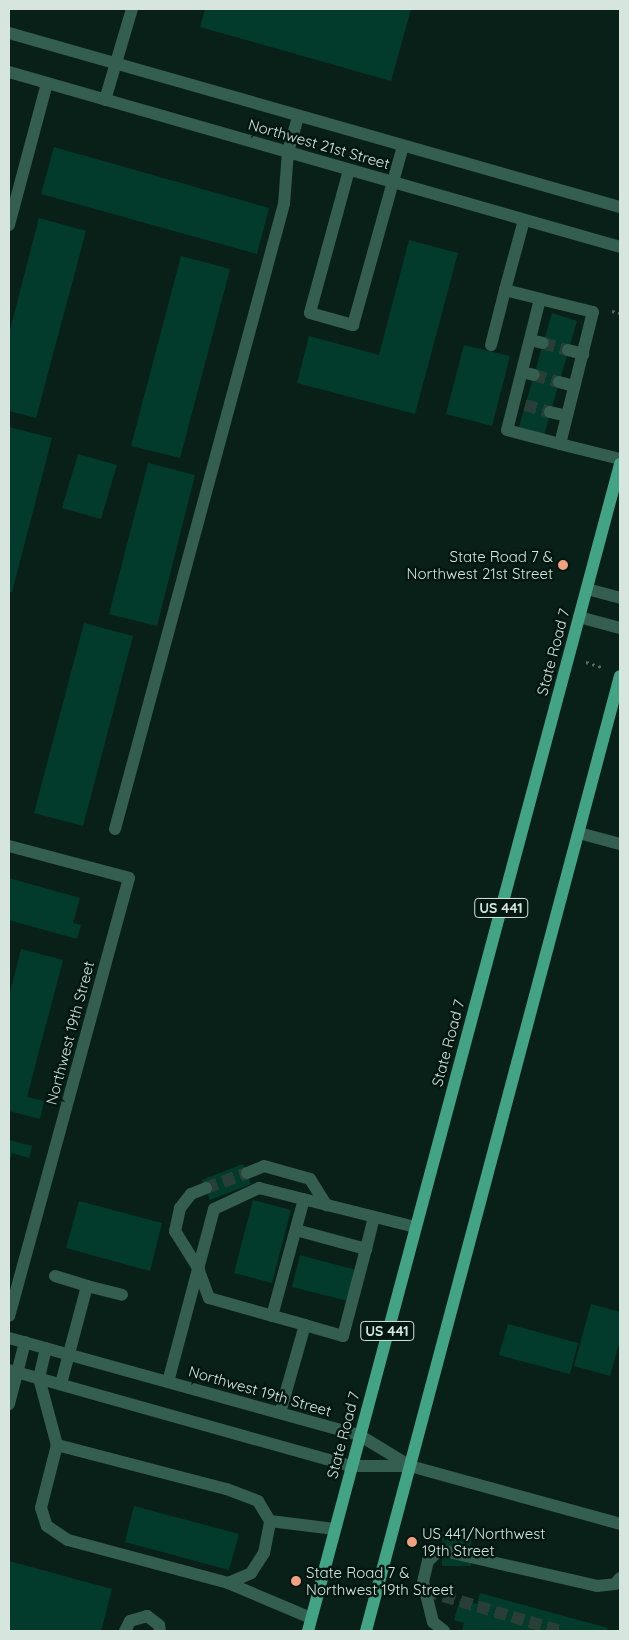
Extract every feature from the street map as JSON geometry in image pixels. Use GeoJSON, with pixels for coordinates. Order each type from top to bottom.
{"type":"FeatureCollection","features":[{"type":"Feature","properties":{"kind":"main road","name":"State Road 7"},"geometry":{"type":"LineString","coordinates":[[308,1631],[620,464]]}},
{"type":"Feature","properties":{"kind":"main road"},"geometry":{"type":"LineString","coordinates":[[366,1631],[579,833],[616,673]]}},
{"type":"Feature","properties":{"kind":"street"},"geometry":{"type":"LineString","coordinates":[[105,100],[132,9]]}},
{"type":"Feature","properties":{"kind":"street","name":"Northwest 21st Street"},"geometry":{"type":"LineString","coordinates":[[9,33],[620,207]]}},
{"type":"Feature","properties":{"kind":"street","name":"Northwest 21st Street"},"geometry":{"type":"LineString","coordinates":[[9,72],[620,248]]}},
{"type":"Feature","properties":{"kind":"street"},"geometry":{"type":"LineString","coordinates":[[9,225],[47,83]]}},
{"type":"Feature","properties":{"kind":"street"},"geometry":{"type":"LineString","coordinates":[[115,829],[284,204],[288,152],[298,116]]}},
{"type":"Feature","properties":{"kind":"street"},"geometry":{"type":"LineString","coordinates":[[349,170],[310,314],[353,325],[403,146]]}},
{"type":"Feature","properties":{"kind":"street"},"geometry":{"type":"LineString","coordinates":[[491,345],[524,220]]}},
{"type":"Feature","properties":{"kind":"street"},"geometry":{"type":"LineString","coordinates":[[505,290],[593,312],[560,444]]}},
{"type":"Feature","properties":{"kind":"street"},"geometry":{"type":"LineString","coordinates":[[540,299],[530,340],[528,373],[520,403],[507,430],[620,459]]}},
{"type":"Feature","properties":{"kind":"street"},"geometry":{"type":"LineString","coordinates":[[530,340],[543,344]]}},
{"type":"Feature","properties":{"kind":"street"},"geometry":{"type":"LineString","coordinates":[[568,350],[583,354]]}},
{"type":"Feature","properties":{"kind":"street"},"geometry":{"type":"LineString","coordinates":[[559,382],[574,386]]}},
{"type":"Feature","properties":{"kind":"street"},"geometry":{"type":"LineString","coordinates":[[550,412],[567,416]]}},
{"type":"Feature","properties":{"kind":"street"},"geometry":{"type":"LineString","coordinates":[[587,589],[620,598]]}},
{"type":"Feature","properties":{"kind":"street"},"geometry":{"type":"LineString","coordinates":[[580,617],[620,628]]}},
{"type":"Feature","properties":{"kind":"street"},"geometry":{"type":"LineString","coordinates":[[579,833],[620,844]]}},
{"type":"Feature","properties":{"kind":"street","name":"Northwest 19th Street"},"geometry":{"type":"LineString","coordinates":[[9,846],[129,878],[9,1316]]}},
{"type":"Feature","properties":{"kind":"street"},"geometry":{"type":"LineString","coordinates":[[247,1173],[264,1166],[310,1178],[326,1204]]}},
{"type":"Feature","properties":{"kind":"street"},"geometry":{"type":"LineString","coordinates":[[206,1188],[191,1194],[180,1208],[175,1231],[198,1268],[208,1298],[343,1336],[374,1217]]}},
{"type":"Feature","properties":{"kind":"street"},"geometry":{"type":"LineString","coordinates":[[168,1382],[214,1209],[259,1188],[415,1227]]}},
{"type":"Feature","properties":{"kind":"street"},"geometry":{"type":"LineString","coordinates":[[272,1316],[304,1199]]}},
{"type":"Feature","properties":{"kind":"street"},"geometry":{"type":"LineString","coordinates":[[296,1230],[366,1249]]}},
{"type":"Feature","properties":{"kind":"street"},"geometry":{"type":"LineString","coordinates":[[55,1276],[122,1295]]}},
{"type":"Feature","properties":{"kind":"street"},"geometry":{"type":"LineString","coordinates":[[61,1384],[88,1286]]}},
{"type":"Feature","properties":{"kind":"street"},"geometry":{"type":"LineString","coordinates":[[280,1413],[305,1326]]}},
{"type":"Feature","properties":{"kind":"street","name":"Northwest 19th Street"},"geometry":{"type":"LineString","coordinates":[[9,1338],[359,1435],[410,1466]]}},
{"type":"Feature","properties":{"kind":"street"},"geometry":{"type":"LineString","coordinates":[[9,1404],[13,1371],[25,1342]]}},
{"type":"Feature","properties":{"kind":"street"},"geometry":{"type":"LineString","coordinates":[[46,1348],[39,1378],[57,1445],[41,1508],[46,1526],[68,1540],[228,1583],[312,1618]]}},
{"type":"Feature","properties":{"kind":"street","name":"Northwest 19th Street"},"geometry":{"type":"LineString","coordinates":[[13,1371],[351,1466],[410,1466],[620,1524]]}},
{"type":"Feature","properties":{"kind":"street"},"geometry":{"type":"LineString","coordinates":[[57,1445],[226,1489],[258,1501],[270,1521],[264,1553],[251,1574],[228,1583]]}},
{"type":"Feature","properties":{"kind":"street"},"geometry":{"type":"LineString","coordinates":[[270,1521],[335,1529]]}},
{"type":"Feature","properties":{"kind":"street"},"geometry":{"type":"LineString","coordinates":[[444,1631],[433,1622],[423,1582],[428,1561],[440,1550],[596,1586],[615,1584],[620,1578]]}},
{"type":"Feature","properties":{"kind":"street"},"geometry":{"type":"LineString","coordinates":[[125,1631],[130,1621],[147,1616],[159,1625],[160,1631]]}},
{"type":"Feature","properties":{"kind":"path"},"geometry":{"type":"LineString","coordinates":[[612,310],[620,313]]}},
{"type":"Feature","properties":{"kind":"path"},"geometry":{"type":"LineString","coordinates":[[569,657],[616,673]]}},
{"type":"Feature","properties":{"kind":"building"},"geometry":{"type":"Polygon","coordinates":[[[205,9],[411,9],[391,81],[200,27],[205,9]]]}},
{"type":"Feature","properties":{"kind":"building"},"geometry":{"type":"Polygon","coordinates":[[[54,147],[269,208],[257,254],[41,194],[54,147]]]}},
{"type":"Feature","properties":{"kind":"building"},"geometry":{"type":"Polygon","coordinates":[[[39,218],[86,231],[36,418],[9,411],[9,334],[39,218]]]}},
{"type":"Feature","properties":{"kind":"building"},"geometry":{"type":"Polygon","coordinates":[[[409,240],[458,253],[415,414],[297,383],[309,336],[379,355],[409,240]]]}},
{"type":"Feature","properties":{"kind":"building"},"geometry":{"type":"Polygon","coordinates":[[[181,256],[230,269],[180,458],[131,446],[181,256]]]}},
{"type":"Feature","properties":{"kind":"building"},"geometry":{"type":"Polygon","coordinates":[[[552,313],[577,321],[544,435],[519,427],[552,313]]]}},
{"type":"Feature","properties":{"kind":"building"},"geometry":{"type":"Polygon","coordinates":[[[464,345],[510,356],[492,426],[446,414],[464,345]]]}},
{"type":"Feature","properties":{"kind":"building"},"geometry":{"type":"Polygon","coordinates":[[[9,427],[52,438],[12,592],[9,592],[9,427]]]}},
{"type":"Feature","properties":{"kind":"building"},"geometry":{"type":"Polygon","coordinates":[[[78,454],[117,465],[101,519],[62,508],[78,454]]]}},
{"type":"Feature","properties":{"kind":"building"},"geometry":{"type":"Polygon","coordinates":[[[148,463],[195,475],[157,626],[109,614],[148,463]]]}},
{"type":"Feature","properties":{"kind":"building"},"geometry":{"type":"Polygon","coordinates":[[[84,623],[133,636],[83,826],[34,813],[84,623]]]}},
{"type":"Feature","properties":{"kind":"building"},"geometry":{"type":"Polygon","coordinates":[[[9,878],[80,898],[73,923],[81,925],[77,939],[9,920],[9,878]]]}},
{"type":"Feature","properties":{"kind":"building"},"geometry":{"type":"Polygon","coordinates":[[[21,949],[63,960],[27,1097],[44,1101],[40,1119],[9,1111],[9,997],[21,949]]]}},
{"type":"Feature","properties":{"kind":"building"},"geometry":{"type":"Polygon","coordinates":[[[9,1140],[32,1146],[29,1158],[12,1153],[9,1163],[9,1140]]]}},
{"type":"Feature","properties":{"kind":"building"},"geometry":{"type":"Polygon","coordinates":[[[243,1164],[251,1184],[210,1200],[202,1180],[243,1164]]]}},
{"type":"Feature","properties":{"kind":"building"},"geometry":{"type":"Polygon","coordinates":[[[253,1200],[291,1210],[272,1283],[234,1273],[253,1200]]]}},
{"type":"Feature","properties":{"kind":"building"},"geometry":{"type":"Polygon","coordinates":[[[79,1201],[162,1223],[150,1271],[66,1248],[79,1201]]]}},
{"type":"Feature","properties":{"kind":"building"},"geometry":{"type":"Polygon","coordinates":[[[300,1255],[356,1270],[348,1301],[292,1287],[300,1255]]]}},
{"type":"Feature","properties":{"kind":"building"},"geometry":{"type":"Polygon","coordinates":[[[591,1304],[620,1312],[620,1340],[610,1376],[574,1366],[591,1304]]]}},
{"type":"Feature","properties":{"kind":"building"},"geometry":{"type":"Polygon","coordinates":[[[508,1324],[578,1343],[570,1374],[499,1355],[508,1324]]]}},
{"type":"Feature","properties":{"kind":"building"},"geometry":{"type":"Polygon","coordinates":[[[134,1506],[239,1534],[229,1570],[125,1542],[134,1506]]]}},
{"type":"Feature","properties":{"kind":"building"},"geometry":{"type":"Polygon","coordinates":[[[442,1532],[471,1532],[471,1566],[442,1566],[442,1532]]]}},
{"type":"Feature","properties":{"kind":"building"},"geometry":{"type":"Polygon","coordinates":[[[9,1561],[112,1589],[101,1631],[9,1631],[9,1561]]]}},
{"type":"Feature","properties":{"kind":"building"},"geometry":{"type":"Polygon","coordinates":[[[480,1593],[608,1628],[607,1631],[462,1631],[464,1623],[454,1620],[460,1599],[477,1604],[480,1593]]]}},
{"type":"Feature","properties":{"kind":"tunnel"},"geometry":{"type":"LineString","coordinates":[[543,343],[568,350]]}},
{"type":"Feature","properties":{"kind":"tunnel"},"geometry":{"type":"LineString","coordinates":[[534,375],[559,382]]}},
{"type":"Feature","properties":{"kind":"tunnel"},"geometry":{"type":"LineString","coordinates":[[525,405],[550,412]]}},
{"type":"Feature","properties":{"kind":"tunnel"},"geometry":{"type":"LineString","coordinates":[[206,1188],[247,1173]]}},
{"type":"Feature","properties":{"kind":"tunnel"},"geometry":{"type":"LineString","coordinates":[[426,1591],[560,1631]]}},
{"type":"Feature","properties":{"kind":"place","name":"State Road 7 & Northwest 21st Street"},"geometry":{"type":"Point","coordinates":[563,565]}},
{"type":"Feature","properties":{"kind":"place","name":"US 441/Northwest 19th Street"},"geometry":{"type":"Point","coordinates":[412,1542]}},
{"type":"Feature","properties":{"kind":"place","name":"State Road 7 & Northwest 19th Street"},"geometry":{"type":"Point","coordinates":[296,1581]}}]}
